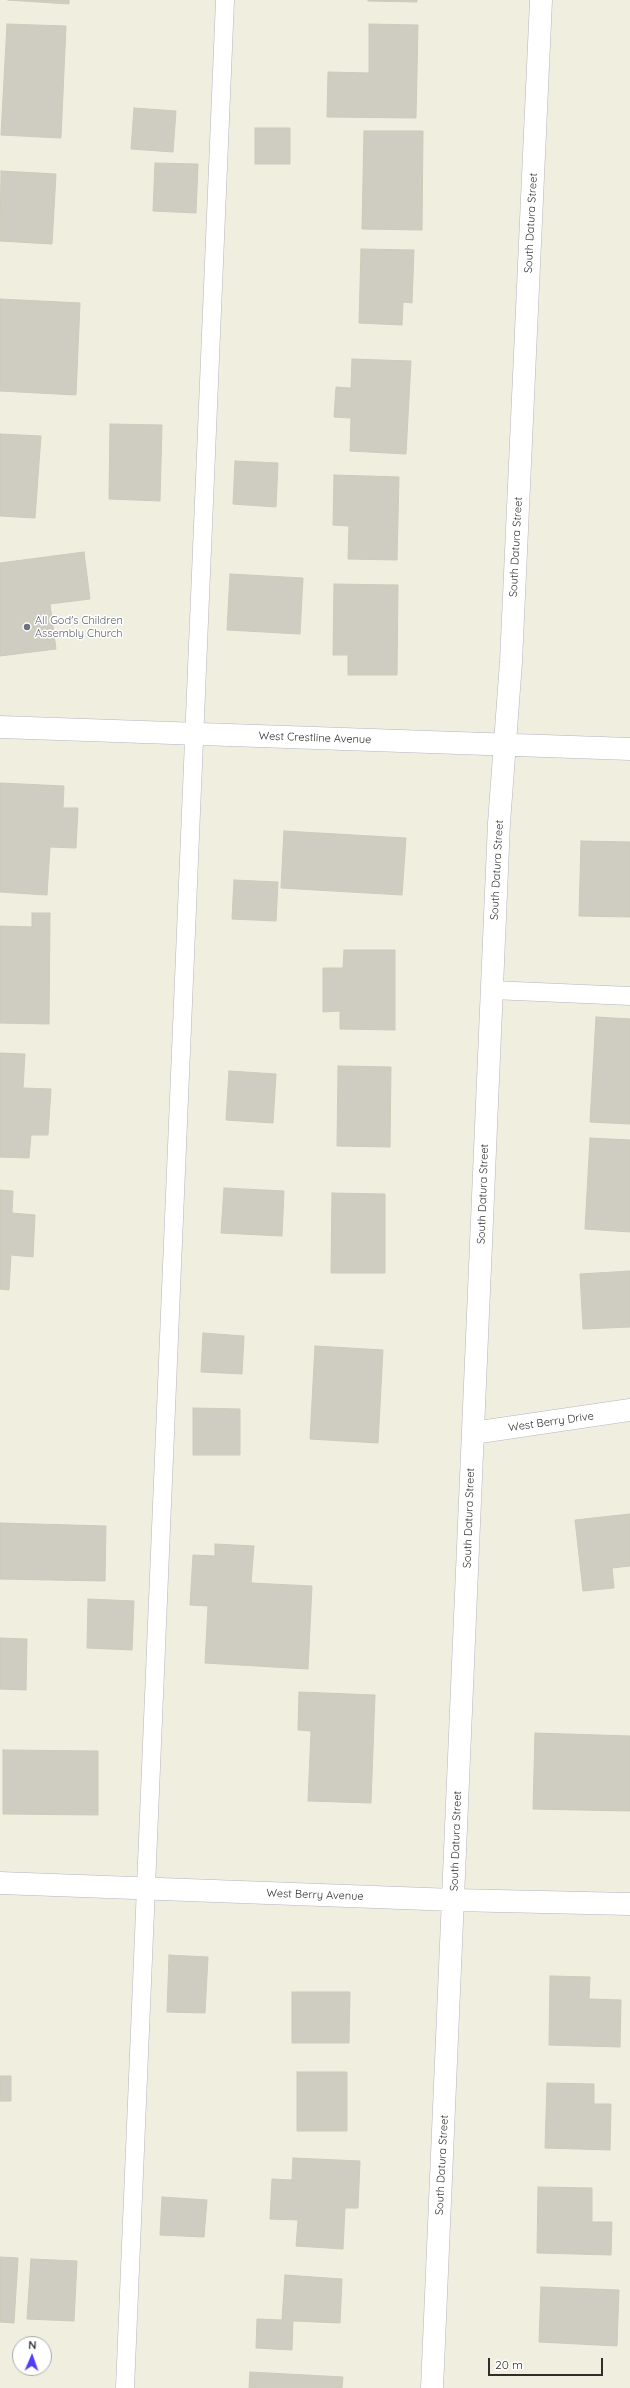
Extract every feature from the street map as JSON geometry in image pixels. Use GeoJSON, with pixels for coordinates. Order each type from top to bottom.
{"type":"FeatureCollection","features":[{"type":"Feature","properties":{"kind":"street","name":"South Datura Street"},"geometry":{"type":"LineString","coordinates":[[432,2388],[499,823],[506,744],[541,0]]}},
{"type":"Feature","properties":{"kind":"street","name":"West Crestline Avenue"},"geometry":{"type":"LineString","coordinates":[[0,727],[630,749]]}},
{"type":"Feature","properties":{"kind":"street","name":"West Berry Drive"},"geometry":{"type":"LineString","coordinates":[[473,1433],[630,1410]]}},
{"type":"Feature","properties":{"kind":"street","name":"West Berry Avenue"},"geometry":{"type":"LineString","coordinates":[[0,1883],[454,1900],[630,1904]]}},
{"type":"Feature","properties":{"kind":"lane"},"geometry":{"type":"LineString","coordinates":[[125,2388],[225,0]]}},
{"type":"Feature","properties":{"kind":"lane"},"geometry":{"type":"LineString","coordinates":[[492,990],[630,996]]}},
{"type":"Feature","properties":{"kind":"building"},"geometry":{"type":"Polygon","coordinates":[[[8,0],[69,0],[69,4],[8,0]]]}},
{"type":"Feature","properties":{"kind":"building"},"geometry":{"type":"Polygon","coordinates":[[[417,0],[417,2],[368,1],[417,0]]]}},
{"type":"Feature","properties":{"kind":"building"},"geometry":{"type":"Polygon","coordinates":[[[7,24],[66,26],[61,138],[1,135],[7,24]]]}},
{"type":"Feature","properties":{"kind":"building"},"geometry":{"type":"Polygon","coordinates":[[[369,24],[418,25],[416,118],[327,117],[328,72],[369,73],[369,24]]]}},
{"type":"Feature","properties":{"kind":"building"},"geometry":{"type":"Polygon","coordinates":[[[134,108],[176,111],[173,152],[131,149],[134,108]]]}},
{"type":"Feature","properties":{"kind":"building"},"geometry":{"type":"Polygon","coordinates":[[[255,128],[290,128],[290,164],[255,164],[255,128]]]}},
{"type":"Feature","properties":{"kind":"building"},"geometry":{"type":"Polygon","coordinates":[[[364,131],[423,131],[422,230],[362,229],[364,131]]]}},
{"type":"Feature","properties":{"kind":"building"},"geometry":{"type":"Polygon","coordinates":[[[155,163],[198,164],[196,213],[153,211],[155,163]]]}},
{"type":"Feature","properties":{"kind":"building"},"geometry":{"type":"Polygon","coordinates":[[[1,171],[56,174],[52,244],[0,241],[1,171]]]}},
{"type":"Feature","properties":{"kind":"building"},"geometry":{"type":"Polygon","coordinates":[[[361,249],[414,250],[412,303],[403,302],[402,325],[359,323],[361,249]]]}},
{"type":"Feature","properties":{"kind":"building"},"geometry":{"type":"Polygon","coordinates":[[[0,299],[80,303],[76,395],[0,391],[0,299]]]}},
{"type":"Feature","properties":{"kind":"building"},"geometry":{"type":"Polygon","coordinates":[[[352,359],[411,361],[406,454],[350,451],[351,418],[334,417],[336,387],[351,388],[352,359]]]}},
{"type":"Feature","properties":{"kind":"building"},"geometry":{"type":"Polygon","coordinates":[[[110,424],[162,425],[160,501],[109,499],[110,424]]]}},
{"type":"Feature","properties":{"kind":"building"},"geometry":{"type":"Polygon","coordinates":[[[0,434],[41,436],[35,518],[0,516],[0,434]]]}},
{"type":"Feature","properties":{"kind":"building"},"geometry":{"type":"Polygon","coordinates":[[[235,461],[278,463],[276,507],[233,504],[235,461]]]}},
{"type":"Feature","properties":{"kind":"building"},"geometry":{"type":"Polygon","coordinates":[[[334,475],[399,477],[397,560],[348,559],[349,526],[333,525],[334,475]]]}},
{"type":"Feature","properties":{"kind":"building","name":"All God's Children Assembly Church"},"geometry":{"type":"Polygon","coordinates":[[[84,552],[90,599],[50,604],[56,649],[0,656],[0,563],[84,552]]]}},
{"type":"Feature","properties":{"kind":"building"},"geometry":{"type":"Polygon","coordinates":[[[230,574],[303,578],[300,634],[227,630],[230,574]]]}},
{"type":"Feature","properties":{"kind":"building"},"geometry":{"type":"Polygon","coordinates":[[[334,584],[398,585],[397,675],[348,675],[348,655],[333,655],[334,584]]]}},
{"type":"Feature","properties":{"kind":"building"},"geometry":{"type":"Polygon","coordinates":[[[0,783],[64,786],[63,808],[78,808],[76,848],[50,847],[47,895],[0,892],[0,783]]]}},
{"type":"Feature","properties":{"kind":"building"},"geometry":{"type":"Polygon","coordinates":[[[284,831],[406,838],[402,895],[281,888],[284,831]]]}},
{"type":"Feature","properties":{"kind":"building"},"geometry":{"type":"Polygon","coordinates":[[[581,841],[630,842],[630,917],[579,916],[581,841]]]}},
{"type":"Feature","properties":{"kind":"building"},"geometry":{"type":"Polygon","coordinates":[[[234,880],[278,882],[276,921],[232,919],[234,880]]]}},
{"type":"Feature","properties":{"kind":"building"},"geometry":{"type":"Polygon","coordinates":[[[32,913],[50,913],[49,1024],[0,1023],[0,926],[32,927],[32,913]]]}},
{"type":"Feature","properties":{"kind":"building"},"geometry":{"type":"Polygon","coordinates":[[[344,950],[395,950],[395,1030],[340,1029],[340,1011],[323,1012],[323,968],[343,968],[344,950]]]}},
{"type":"Feature","properties":{"kind":"building"},"geometry":{"type":"Polygon","coordinates":[[[596,1017],[630,1019],[630,1124],[590,1122],[596,1017]]]}},
{"type":"Feature","properties":{"kind":"building"},"geometry":{"type":"Polygon","coordinates":[[[0,1053],[25,1054],[23,1088],[51,1089],[48,1135],[31,1135],[29,1158],[0,1157],[0,1053]]]}},
{"type":"Feature","properties":{"kind":"building"},"geometry":{"type":"Polygon","coordinates":[[[338,1066],[391,1067],[390,1147],[337,1146],[338,1066]]]}},
{"type":"Feature","properties":{"kind":"building"},"geometry":{"type":"Polygon","coordinates":[[[229,1071],[276,1074],[273,1123],[226,1120],[229,1071]]]}},
{"type":"Feature","properties":{"kind":"building"},"geometry":{"type":"Polygon","coordinates":[[[590,1138],[630,1140],[630,1232],[585,1229],[590,1138]]]}},
{"type":"Feature","properties":{"kind":"building"},"geometry":{"type":"Polygon","coordinates":[[[224,1188],[284,1191],[282,1236],[221,1233],[224,1188]]]}},
{"type":"Feature","properties":{"kind":"building"},"geometry":{"type":"Polygon","coordinates":[[[0,1190],[13,1191],[12,1213],[35,1215],[33,1257],[11,1255],[9,1290],[0,1289],[0,1190]]]}},
{"type":"Feature","properties":{"kind":"building"},"geometry":{"type":"Polygon","coordinates":[[[332,1193],[385,1194],[385,1273],[331,1273],[332,1193]]]}},
{"type":"Feature","properties":{"kind":"building"},"geometry":{"type":"Polygon","coordinates":[[[630,1271],[630,1327],[583,1329],[580,1274],[630,1271]]]}},
{"type":"Feature","properties":{"kind":"building"},"geometry":{"type":"Polygon","coordinates":[[[203,1333],[244,1336],[242,1374],[201,1372],[203,1333]]]}},
{"type":"Feature","properties":{"kind":"building"},"geometry":{"type":"Polygon","coordinates":[[[315,1346],[383,1350],[378,1443],[310,1439],[315,1346]]]}},
{"type":"Feature","properties":{"kind":"building"},"geometry":{"type":"Polygon","coordinates":[[[193,1408],[240,1409],[240,1455],[193,1455],[193,1408]]]}},
{"type":"Feature","properties":{"kind":"building"},"geometry":{"type":"Polygon","coordinates":[[[630,1514],[630,1566],[612,1568],[614,1588],[583,1591],[575,1520],[630,1514]]]}},
{"type":"Feature","properties":{"kind":"building"},"geometry":{"type":"Polygon","coordinates":[[[0,1523],[106,1526],[105,1581],[0,1579],[0,1523]]]}},
{"type":"Feature","properties":{"kind":"building"},"geometry":{"type":"Polygon","coordinates":[[[215,1544],[254,1546],[251,1583],[312,1586],[308,1669],[205,1663],[208,1606],[190,1605],[193,1555],[215,1556],[215,1544]]]}},
{"type":"Feature","properties":{"kind":"building"},"geometry":{"type":"Polygon","coordinates":[[[88,1599],[134,1601],[132,1650],[87,1648],[88,1599]]]}},
{"type":"Feature","properties":{"kind":"building"},"geometry":{"type":"Polygon","coordinates":[[[0,1638],[27,1639],[26,1690],[0,1689],[0,1638]]]}},
{"type":"Feature","properties":{"kind":"building"},"geometry":{"type":"Polygon","coordinates":[[[299,1692],[375,1695],[371,1803],[308,1801],[311,1731],[298,1730],[299,1692]]]}},
{"type":"Feature","properties":{"kind":"building"},"geometry":{"type":"Polygon","coordinates":[[[535,1733],[630,1736],[630,1811],[533,1809],[535,1733]]]}},
{"type":"Feature","properties":{"kind":"building"},"geometry":{"type":"Polygon","coordinates":[[[3,1750],[98,1751],[98,1815],[3,1814],[3,1750]]]}},
{"type":"Feature","properties":{"kind":"building"},"geometry":{"type":"Polygon","coordinates":[[[169,1955],[208,1957],[205,2013],[167,2012],[169,1955]]]}},
{"type":"Feature","properties":{"kind":"building"},"geometry":{"type":"Polygon","coordinates":[[[550,1976],[590,1977],[589,1999],[621,2000],[620,2047],[549,2045],[550,1976]]]}},
{"type":"Feature","properties":{"kind":"building"},"geometry":{"type":"Polygon","coordinates":[[[292,1992],[350,1992],[349,2043],[292,2043],[292,1992]]]}},
{"type":"Feature","properties":{"kind":"building"},"geometry":{"type":"Polygon","coordinates":[[[297,2072],[347,2072],[347,2131],[297,2131],[297,2072]]]}},
{"type":"Feature","properties":{"kind":"building"},"geometry":{"type":"Polygon","coordinates":[[[0,2076],[11,2076],[11,2101],[0,2101],[0,2076]]]}},
{"type":"Feature","properties":{"kind":"building"},"geometry":{"type":"Polygon","coordinates":[[[547,2083],[594,2084],[594,2104],[611,2104],[610,2150],[545,2148],[547,2083]]]}},
{"type":"Feature","properties":{"kind":"building"},"geometry":{"type":"Polygon","coordinates":[[[293,2158],[360,2161],[358,2208],[345,2208],[343,2249],[296,2246],[298,2220],[270,2219],[272,2179],[292,2180],[293,2158]]]}},
{"type":"Feature","properties":{"kind":"building"},"geometry":{"type":"Polygon","coordinates":[[[538,2187],[592,2188],[592,2222],[612,2222],[611,2255],[537,2253],[538,2187]]]}},
{"type":"Feature","properties":{"kind":"building"},"geometry":{"type":"Polygon","coordinates":[[[162,2197],[207,2200],[204,2237],[160,2235],[162,2197]]]}},
{"type":"Feature","properties":{"kind":"building"},"geometry":{"type":"Polygon","coordinates":[[[0,2257],[18,2258],[14,2323],[0,2322],[0,2257]]]}},
{"type":"Feature","properties":{"kind":"building"},"geometry":{"type":"Polygon","coordinates":[[[31,2259],[77,2261],[74,2321],[27,2319],[31,2259]]]}},
{"type":"Feature","properties":{"kind":"building"},"geometry":{"type":"Polygon","coordinates":[[[285,2275],[342,2279],[340,2323],[293,2321],[292,2350],[256,2348],[257,2319],[282,2320],[285,2275]]]}},
{"type":"Feature","properties":{"kind":"building"},"geometry":{"type":"Polygon","coordinates":[[[541,2287],[619,2290],[617,2346],[539,2342],[541,2287]]]}},
{"type":"Feature","properties":{"kind":"building"},"geometry":{"type":"Polygon","coordinates":[[[250,2372],[343,2377],[342,2388],[249,2388],[250,2372]]]}},
{"type":"Feature","properties":{"kind":"place","name":"All God's Children Assembly Church"},"geometry":{"type":"Point","coordinates":[27,627]}}]}
